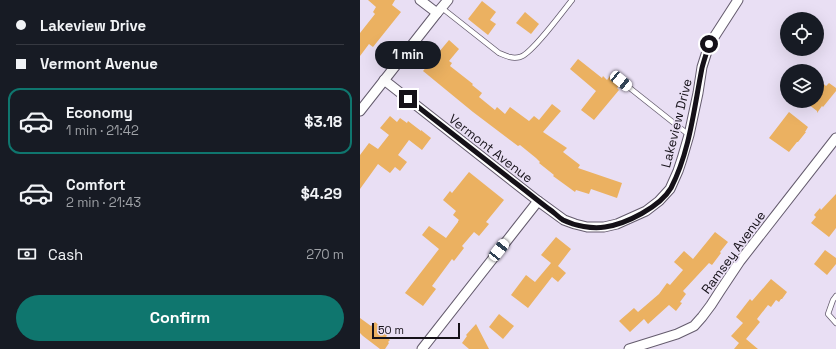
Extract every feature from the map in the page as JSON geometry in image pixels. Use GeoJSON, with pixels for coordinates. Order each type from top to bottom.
{"type":"FeatureCollection","features":[{"type":"Feature","properties":{"kind":"street"},"geometry":{"type":"LineString","coordinates":[[420,0],[439,11]]}},
{"type":"Feature","properties":{"kind":"street"},"geometry":{"type":"LineString","coordinates":[[360,111],[448,0]]}},
{"type":"Feature","properties":{"kind":"street","name":"Lakeview Drive"},"geometry":{"type":"LineString","coordinates":[[587,227],[604,227],[617,224],[646,211],[659,201],[670,189],[678,171],[689,135],[702,67],[709,44],[738,0]]}},
{"type":"Feature","properties":{"kind":"street","name":"Vermont Avenue"},"geometry":{"type":"LineString","coordinates":[[384,80],[564,220],[587,227]]}},
{"type":"Feature","properties":{"kind":"street","name":"Ramsey Avenue"},"geometry":{"type":"LineString","coordinates":[[629,349],[670,337],[694,326],[711,306],[740,261],[836,138]]}},
{"type":"Feature","properties":{"kind":"street"},"geometry":{"type":"LineString","coordinates":[[422,349],[538,201]]}},
{"type":"Feature","properties":{"kind":"lane"},"geometry":{"type":"LineString","coordinates":[[439,11],[499,53],[509,57],[521,57],[533,48],[572,0]]}},
{"type":"Feature","properties":{"kind":"lane"},"geometry":{"type":"LineString","coordinates":[[621,81],[689,135]]}},
{"type":"Feature","properties":{"kind":"lane"},"geometry":{"type":"LineString","coordinates":[[836,296],[832,300],[828,314],[836,323]]}},
{"type":"Feature","properties":{"kind":"building"},"geometry":{"type":"Polygon","coordinates":[[[368,0],[395,0],[392,5],[401,12],[373,47],[369,44],[360,56],[360,33],[375,14],[373,12],[376,7],[368,0]]]}},
{"type":"Feature","properties":{"kind":"building"},"geometry":{"type":"Polygon","coordinates":[[[482,1],[496,12],[490,20],[496,24],[488,35],[468,19],[482,1]]]}},
{"type":"Feature","properties":{"kind":"building"},"geometry":{"type":"Polygon","coordinates":[[[525,12],[539,24],[531,34],[516,23],[525,12]]]}},
{"type":"Feature","properties":{"kind":"building"},"geometry":{"type":"Polygon","coordinates":[[[449,40],[459,49],[449,61],[452,63],[450,66],[473,84],[472,85],[482,93],[479,97],[495,110],[497,107],[505,114],[510,107],[529,121],[534,116],[539,120],[552,104],[561,111],[543,132],[567,148],[563,152],[580,165],[578,168],[622,183],[617,198],[591,189],[589,194],[576,190],[575,192],[553,176],[554,175],[539,163],[540,162],[536,158],[520,145],[518,146],[473,112],[423,71],[449,40]]]}},
{"type":"Feature","properties":{"kind":"building"},"geometry":{"type":"Polygon","coordinates":[[[578,59],[602,78],[603,76],[607,80],[610,76],[620,85],[617,88],[619,90],[594,120],[581,110],[596,91],[570,69],[578,59]]]}},
{"type":"Feature","properties":{"kind":"building"},"geometry":{"type":"Polygon","coordinates":[[[829,83],[836,88],[836,91],[824,106],[824,84],[826,86],[829,83]]]}},
{"type":"Feature","properties":{"kind":"building"},"geometry":{"type":"Polygon","coordinates":[[[813,108],[821,108],[817,113],[817,111],[813,108]]]}},
{"type":"Feature","properties":{"kind":"building"},"geometry":{"type":"Polygon","coordinates":[[[789,112],[808,127],[806,132],[789,152],[769,138],[789,112]]]}},
{"type":"Feature","properties":{"kind":"building"},"geometry":{"type":"Polygon","coordinates":[[[390,116],[397,122],[400,118],[407,123],[408,121],[431,138],[422,150],[409,140],[398,155],[407,162],[400,171],[395,167],[390,173],[378,164],[360,189],[360,155],[369,143],[378,149],[389,135],[380,128],[390,116]]]}},
{"type":"Feature","properties":{"kind":"building"},"geometry":{"type":"Polygon","coordinates":[[[469,172],[504,200],[486,222],[489,224],[479,236],[474,232],[462,246],[464,248],[454,261],[452,259],[432,286],[436,289],[423,306],[405,293],[439,249],[422,235],[429,226],[446,238],[458,222],[459,220],[453,215],[456,211],[443,200],[450,191],[452,193],[469,172]]]}},
{"type":"Feature","properties":{"kind":"building"},"geometry":{"type":"Polygon","coordinates":[[[836,194],[836,228],[829,237],[811,223],[816,217],[814,215],[820,208],[821,210],[836,194]]]}},
{"type":"Feature","properties":{"kind":"building"},"geometry":{"type":"Polygon","coordinates":[[[715,232],[728,242],[712,265],[709,263],[683,291],[686,294],[676,311],[669,305],[648,324],[644,319],[630,332],[619,321],[634,308],[638,312],[659,294],[667,283],[670,285],[683,270],[674,262],[684,251],[693,259],[715,232]]]}},
{"type":"Feature","properties":{"kind":"building"},"geometry":{"type":"Polygon","coordinates":[[[556,237],[571,249],[558,266],[566,273],[558,282],[552,277],[528,308],[511,295],[526,275],[535,282],[551,263],[541,255],[556,237]]]}},
{"type":"Feature","properties":{"kind":"building"},"geometry":{"type":"Polygon","coordinates":[[[825,250],[836,258],[836,264],[827,275],[814,264],[825,250]]]}},
{"type":"Feature","properties":{"kind":"building"},"geometry":{"type":"Polygon","coordinates":[[[771,279],[787,292],[779,302],[776,300],[771,307],[768,305],[757,319],[760,322],[746,339],[758,349],[734,349],[739,343],[731,336],[743,323],[736,317],[750,299],[752,301],[771,279]]]}},
{"type":"Feature","properties":{"kind":"building"},"geometry":{"type":"Polygon","coordinates":[[[499,314],[514,326],[503,339],[489,327],[499,314]]]}},
{"type":"Feature","properties":{"kind":"building"},"geometry":{"type":"Polygon","coordinates":[[[360,318],[371,326],[375,322],[389,333],[386,337],[390,340],[385,349],[380,349],[360,333],[360,318]]]}},
{"type":"Feature","properties":{"kind":"building"},"geometry":{"type":"Polygon","coordinates":[[[476,324],[489,349],[469,349],[462,343],[467,336],[466,335],[476,324]]]}},
{"type":"Feature","properties":{"kind":"route"},"geometry":{"type":"LineString","coordinates":[[408,99],[564,220],[587,227],[604,227],[631,219],[646,211],[659,201],[670,189],[678,171],[689,135],[702,67],[709,44]]}}]}
